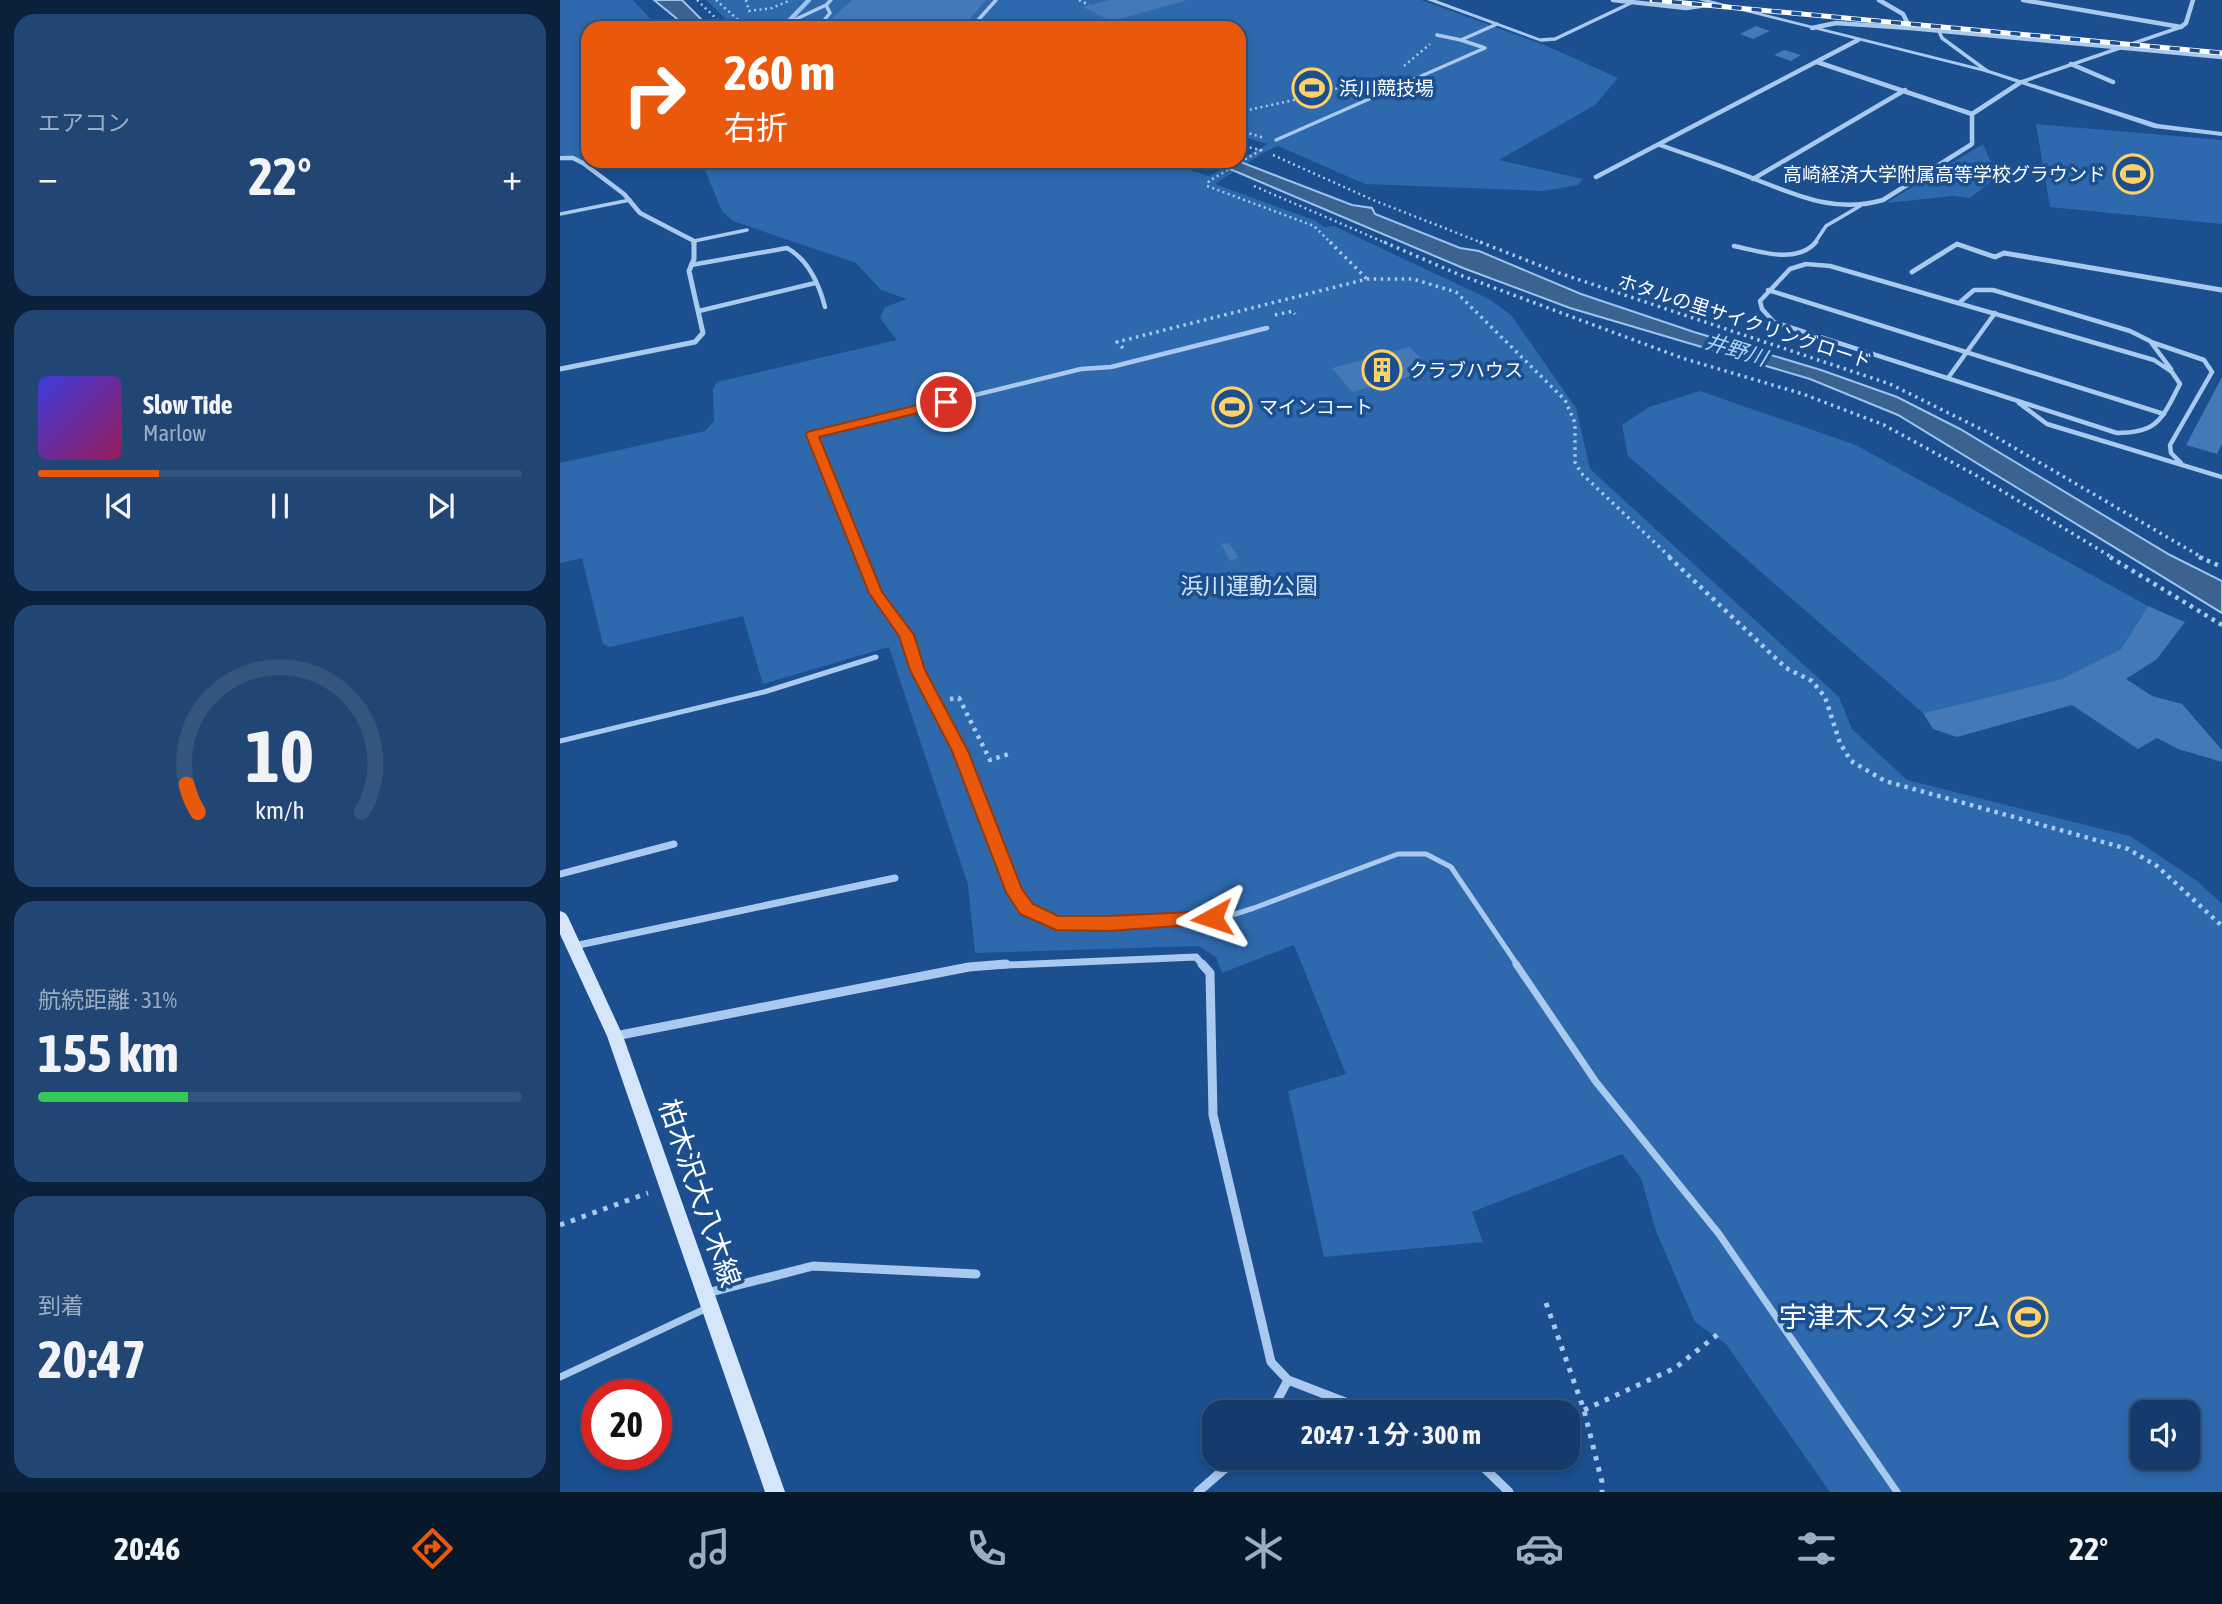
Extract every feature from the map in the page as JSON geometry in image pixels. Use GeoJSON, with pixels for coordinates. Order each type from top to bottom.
{"type":"FeatureCollection","features":[{"type":"Feature","properties":{"kind":"main road","name":"柏木沢大八木線"},"geometry":{"type":"LineString","coordinates":[[565,932],[615,1036],[775,1492]]}},
{"type":"Feature","properties":{"kind":"street"},"geometry":{"type":"LineString","coordinates":[[1430,0],[1541,40]]}},
{"type":"Feature","properties":{"kind":"street"},"geometry":{"type":"LineString","coordinates":[[1613,0],[1686,8],[1714,4]]}},
{"type":"Feature","properties":{"kind":"street"},"geometry":{"type":"LineString","coordinates":[[1701,0],[1987,71],[2157,126],[2222,134]]}},
{"type":"Feature","properties":{"kind":"street"},"geometry":{"type":"LineString","coordinates":[[1879,0],[1903,14],[1910,28]]}},
{"type":"Feature","properties":{"kind":"street"},"geometry":{"type":"LineString","coordinates":[[2023,0],[2181,27],[2186,23],[2193,0]]}},
{"type":"Feature","properties":{"kind":"street"},"geometry":{"type":"LineString","coordinates":[[1812,28],[1836,23],[1910,28],[2222,57]]}},
{"type":"Feature","properties":{"kind":"street"},"geometry":{"type":"LineString","coordinates":[[1276,140],[1485,48],[1461,40]]}},
{"type":"Feature","properties":{"kind":"street"},"geometry":{"type":"LineString","coordinates":[[1596,177],[1858,40]]}},
{"type":"Feature","properties":{"kind":"street"},"geometry":{"type":"LineString","coordinates":[[1817,62],[1972,114]]}},
{"type":"Feature","properties":{"kind":"street"},"geometry":{"type":"LineString","coordinates":[[2071,64],[2113,82]]}},
{"type":"Feature","properties":{"kind":"street"},"geometry":{"type":"LineString","coordinates":[[1660,145],[1816,203],[1860,206],[1883,200],[1972,144],[1975,136],[1970,118],[1972,114],[2021,82]]}},
{"type":"Feature","properties":{"kind":"street"},"geometry":{"type":"LineString","coordinates":[[1754,179],[1905,90]]}},
{"type":"Feature","properties":{"kind":"street"},"geometry":{"type":"LineString","coordinates":[[560,158],[573,158],[581,162]]}},
{"type":"Feature","properties":{"kind":"street"},"geometry":{"type":"LineString","coordinates":[[560,369],[695,342],[703,334],[689,275],[694,259],[694,242],[640,213],[630,200],[589,168]]}},
{"type":"Feature","properties":{"kind":"street"},"geometry":{"type":"LineString","coordinates":[[1912,272],[1957,244],[1994,257],[2004,253],[2222,290]]}},
{"type":"Feature","properties":{"kind":"street"},"geometry":{"type":"LineString","coordinates":[[560,874],[674,844]]}},
{"type":"Feature","properties":{"kind":"street"},"geometry":{"type":"LineString","coordinates":[[565,932],[895,878]]}},
{"type":"Feature","properties":{"kind":"street"},"geometry":{"type":"LineString","coordinates":[[615,1036],[969,967],[1030,962],[1196,957],[1210,973],[1213,1115],[1271,1362],[1288,1380],[1340,1400]]}},
{"type":"Feature","properties":{"kind":"street"},"geometry":{"type":"LineString","coordinates":[[708,1300],[813,1266],[976,1274]]}},
{"type":"Feature","properties":{"kind":"street"},"geometry":{"type":"LineString","coordinates":[[1277,1400],[1288,1380]]}},
{"type":"Feature","properties":{"kind":"street"},"geometry":{"type":"LineString","coordinates":[[1198,1492],[1223,1470]]}},
{"type":"Feature","properties":{"kind":"street"},"geometry":{"type":"LineString","coordinates":[[1486,1470],[1509,1492]]}},
{"type":"Feature","properties":{"kind":"lane"},"geometry":{"type":"LineString","coordinates":[[792,21],[831,0]]}},
{"type":"Feature","properties":{"kind":"lane"},"geometry":{"type":"LineString","coordinates":[[977,21],[996,0]]}},
{"type":"Feature","properties":{"kind":"lane"},"geometry":{"type":"LineString","coordinates":[[1541,40],[1555,39],[1633,2]]}},
{"type":"Feature","properties":{"kind":"lane"},"geometry":{"type":"LineString","coordinates":[[824,21],[830,13],[826,5]]}},
{"type":"Feature","properties":{"kind":"lane"},"geometry":{"type":"LineString","coordinates":[[1437,35],[1461,40],[1497,24]]}},
{"type":"Feature","properties":{"kind":"lane"},"geometry":{"type":"LineString","coordinates":[[2021,82],[2181,27]]}},
{"type":"Feature","properties":{"kind":"lane"},"geometry":{"type":"LineString","coordinates":[[1939,31],[1942,38],[1987,71]]}},
{"type":"Feature","properties":{"kind":"lane"},"geometry":{"type":"LineString","coordinates":[[560,214],[630,200]]}},
{"type":"Feature","properties":{"kind":"lane"},"geometry":{"type":"LineString","coordinates":[[1734,246],[1778,254],[1796,254],[1810,248],[1820,231],[1832,221],[1860,206]]}},
{"type":"Feature","properties":{"kind":"lane"},"geometry":{"type":"LineString","coordinates":[[694,242],[747,230]]}},
{"type":"Feature","properties":{"kind":"lane"},"geometry":{"type":"LineString","coordinates":[[691,265],[787,248],[800,254],[822,294],[825,307]]}},
{"type":"Feature","properties":{"kind":"lane"},"geometry":{"type":"LineString","coordinates":[[2150,341],[2172,372],[2180,384],[2157,426],[2137,434],[2118,433],[1774,322],[1762,309],[1760,301],[1790,269],[1818,264],[2154,360],[2172,372]]}},
{"type":"Feature","properties":{"kind":"lane"},"geometry":{"type":"LineString","coordinates":[[699,311],[815,283]]}},
{"type":"Feature","properties":{"kind":"lane"},"geometry":{"type":"LineString","coordinates":[[1768,290],[2164,414]]}},
{"type":"Feature","properties":{"kind":"lane"},"geometry":{"type":"LineString","coordinates":[[1959,303],[1974,290],[1993,290],[2130,331],[2204,360],[2212,372],[2170,445],[2171,453],[2183,465]]}},
{"type":"Feature","properties":{"kind":"lane"},"geometry":{"type":"LineString","coordinates":[[1948,378],[1994,313]]}},
{"type":"Feature","properties":{"kind":"lane"},"geometry":{"type":"LineString","coordinates":[[1267,328],[1111,367],[1081,369],[812,435],[876,593],[906,635],[918,670],[960,751],[1015,892],[1026,909],[1056,923],[1170,921],[1229,916],[1398,853],[1417,851],[1433,855],[1451,867],[1596,1082],[1719,1234],[1897,1492]]}},
{"type":"Feature","properties":{"kind":"lane"},"geometry":{"type":"LineString","coordinates":[[2014,399],[2047,424],[2222,477]]}},
{"type":"Feature","properties":{"kind":"lane"},"geometry":{"type":"LineString","coordinates":[[560,741],[764,692],[876,657]]}},
{"type":"Feature","properties":{"kind":"lane"},"geometry":{"type":"LineString","coordinates":[[560,1377],[708,1300]]}},
{"type":"Feature","properties":{"kind":"path"},"geometry":{"type":"LineString","coordinates":[[697,0],[719,21]]}},
{"type":"Feature","properties":{"kind":"path"},"geometry":{"type":"LineString","coordinates":[[716,0],[739,21]]}},
{"type":"Feature","properties":{"kind":"path"},"geometry":{"type":"LineString","coordinates":[[746,0],[749,11],[791,0]]}},
{"type":"Feature","properties":{"kind":"path"},"geometry":{"type":"LineString","coordinates":[[1079,0],[1089,5]]}},
{"type":"Feature","properties":{"kind":"path"},"geometry":{"type":"LineString","coordinates":[[705,8],[721,4]]}},
{"type":"Feature","properties":{"kind":"path"},"geometry":{"type":"LineString","coordinates":[[763,18],[764,9]]}},
{"type":"Feature","properties":{"kind":"path"},"geometry":{"type":"LineString","coordinates":[[1399,69],[1433,41],[1444,36]]}},
{"type":"Feature","properties":{"kind":"path"},"geometry":{"type":"LineString","coordinates":[[1246,110],[1316,95],[1381,76]]}},
{"type":"Feature","properties":{"kind":"path"},"geometry":{"type":"LineString","coordinates":[[1246,132],[1276,140]]}},
{"type":"Feature","properties":{"kind":"path","name":"ホタルの里サイクリングロード"},"geometry":{"type":"LineString","coordinates":[[1246,147],[1559,273],[1890,384],[1989,433],[2193,554],[2222,568]]}},
{"type":"Feature","properties":{"kind":"path"},"geometry":{"type":"LineString","coordinates":[[1246,159],[1260,151]]}},
{"type":"Feature","properties":{"kind":"path"},"geometry":{"type":"LineString","coordinates":[[1231,168],[1209,181],[1210,188],[1314,226],[1367,279]]}},
{"type":"Feature","properties":{"kind":"path"},"geometry":{"type":"LineString","coordinates":[[1254,186],[1460,275],[1682,358],[1803,394],[1884,425],[1979,477],[2222,625]]}},
{"type":"Feature","properties":{"kind":"path"},"geometry":{"type":"LineString","coordinates":[[1136,345],[1122,348],[1117,342],[1367,279],[1410,278],[1435,283],[1456,292],[1566,400],[1575,423],[1575,462],[1581,473],[1786,668],[1812,681],[1825,697],[1840,743],[1851,761],[1885,780],[2128,849],[2157,866],[2222,926]]}},
{"type":"Feature","properties":{"kind":"path"},"geometry":{"type":"LineString","coordinates":[[1267,317],[1293,311],[1296,314]]}},
{"type":"Feature","properties":{"kind":"path"},"geometry":{"type":"LineString","coordinates":[[934,701],[958,698],[990,760],[1012,753]]}},
{"type":"Feature","properties":{"kind":"path"},"geometry":{"type":"LineString","coordinates":[[560,1225],[669,1185]]}},
{"type":"Feature","properties":{"kind":"path"},"geometry":{"type":"LineString","coordinates":[[1546,1303],[1584,1410],[1602,1482],[1602,1492]]}},
{"type":"Feature","properties":{"kind":"path"},"geometry":{"type":"LineString","coordinates":[[1584,1410],[1675,1368],[1722,1331]]}},
{"type":"Feature","properties":{"kind":"green space"},"geometry":{"type":"Polygon","coordinates":[[[560,0],[633,0],[652,21],[581,21],[581,158],[560,154],[560,0]]]}},
{"type":"Feature","properties":{"kind":"green space","name":"浜川運動公園"},"geometry":{"type":"Polygon","coordinates":[[[706,0],[1421,0],[1547,46],[1618,78],[1595,105],[1499,160],[1583,179],[1578,185],[1543,191],[1365,184],[1278,146],[1246,164],[1246,156],[1268,144],[1246,138],[1246,21],[728,21],[706,0]]]}},
{"type":"Feature","properties":{"kind":"green space","name":"高崎経済大学附属高等学校グラウンド"},"geometry":{"type":"Polygon","coordinates":[[[2036,124],[2222,140],[2222,224],[2050,207],[2036,124]]]}},
{"type":"Feature","properties":{"kind":"green space"},"geometry":{"type":"Polygon","coordinates":[[[1983,144],[1997,177],[1970,198],[1953,196],[1886,203],[1983,144]]]}},
{"type":"Feature","properties":{"kind":"green space","name":"浜川運動公園"},"geometry":{"type":"Polygon","coordinates":[[[704,168],[1183,168],[1209,176],[1224,168],[1240,168],[1215,184],[1316,221],[1324,227],[1334,226],[1489,299],[1511,315],[1576,408],[1590,469],[1839,697],[1852,729],[1907,780],[2130,836],[2197,881],[2222,904],[2222,1492],[1830,1492],[1726,1344],[1695,1322],[1656,1231],[1641,1178],[1622,1154],[1472,1212],[1483,1242],[1324,1257],[1288,1091],[1346,1074],[1294,945],[1222,973],[1216,957],[1198,946],[975,953],[968,885],[889,647],[763,684],[743,616],[610,647],[603,644],[582,558],[560,563],[560,463],[705,431],[714,421],[713,389],[717,382],[897,340],[880,318],[885,307],[907,299],[881,290],[856,263],[733,221],[722,211],[704,168]]]}},
{"type":"Feature","properties":{"kind":"green space"},"geometry":{"type":"Polygon","coordinates":[[[1700,391],[1856,445],[2148,606],[2121,649],[2061,679],[1923,713],[1628,456],[1622,425],[1649,407],[1700,391]]]}},
{"type":"Feature","properties":{"kind":"water"},"geometry":{"type":"Polygon","coordinates":[[[654,0],[682,0],[703,21],[678,21],[654,0]]]}},
{"type":"Feature","properties":{"kind":"water","name":"井野川"},"geometry":{"type":"Polygon","coordinates":[[[1246,164],[1352,205],[1372,208],[1375,214],[1460,248],[1479,251],[1581,294],[1694,332],[1821,370],[1897,397],[1960,429],[2170,555],[2222,581],[2222,613],[1898,415],[1810,379],[1570,308],[1463,268],[1227,168],[1246,168],[1246,164]]]}},
{"type":"Feature","properties":{"kind":"building"},"geometry":{"type":"Polygon","coordinates":[[[852,0],[986,0],[968,21],[829,21],[852,0]]]}},
{"type":"Feature","properties":{"kind":"building"},"geometry":{"type":"Polygon","coordinates":[[[1110,0],[1185,1],[1111,21],[1083,7],[1110,0]]]}},
{"type":"Feature","properties":{"kind":"building"},"geometry":{"type":"Polygon","coordinates":[[[1756,26],[1770,31],[1753,39],[1740,34],[1756,26]]]}},
{"type":"Feature","properties":{"kind":"building"},"geometry":{"type":"Polygon","coordinates":[[[1784,50],[1801,55],[1791,61],[1774,55],[1784,50]]]}},
{"type":"Feature","properties":{"kind":"building","name":"クラブハウス"},"geometry":{"type":"Polygon","coordinates":[[[1410,347],[1432,371],[1352,392],[1332,368],[1410,347]]]}},
{"type":"Feature","properties":{"kind":"building"},"geometry":{"type":"Polygon","coordinates":[[[2222,377],[2222,444],[2217,454],[2186,445],[2222,377]]]}},
{"type":"Feature","properties":{"kind":"building"},"geometry":{"type":"Polygon","coordinates":[[[1229,543],[1239,558],[1230,561],[1221,544],[1229,543]]]}},
{"type":"Feature","properties":{"kind":"building"},"geometry":{"type":"Polygon","coordinates":[[[2148,606],[2185,622],[2157,659],[2126,679],[2152,696],[2182,704],[2222,750],[2222,762],[2178,749],[2157,738],[2138,749],[2072,705],[1957,737],[1933,729],[1923,713],[2061,679],[2121,649],[2148,606]]]}},
{"type":"Feature","properties":{"kind":"waterway"},"geometry":{"type":"LineString","coordinates":[[789,21],[809,0]]}},
{"type":"Feature","properties":{"kind":"railway"},"geometry":{"type":"LineString","coordinates":[[1652,0],[2222,53]]}},
{"type":"Feature","properties":{"kind":"place","name":"浜川競技場"},"geometry":{"type":"Point","coordinates":[1312,88]}},
{"type":"Feature","properties":{"kind":"place","name":"高崎経済大学附属高等学校グラウンド"},"geometry":{"type":"Point","coordinates":[2133,174]}},
{"type":"Feature","properties":{"kind":"place","name":"クラブハウス"},"geometry":{"type":"Point","coordinates":[1382,370]}},
{"type":"Feature","properties":{"kind":"place","name":"マインコート"},"geometry":{"type":"Point","coordinates":[1232,407]}},
{"type":"Feature","properties":{"kind":"place","name":"宇津木スタジアム"},"geometry":{"type":"Point","coordinates":[2028,1317]}},
{"type":"Feature","properties":{"kind":"route"},"geometry":{"type":"LineString","coordinates":[[946,402],[812,435],[876,593],[906,635],[918,670],[960,751],[1015,892],[1026,909],[1056,923],[1212,918]]}}]}
